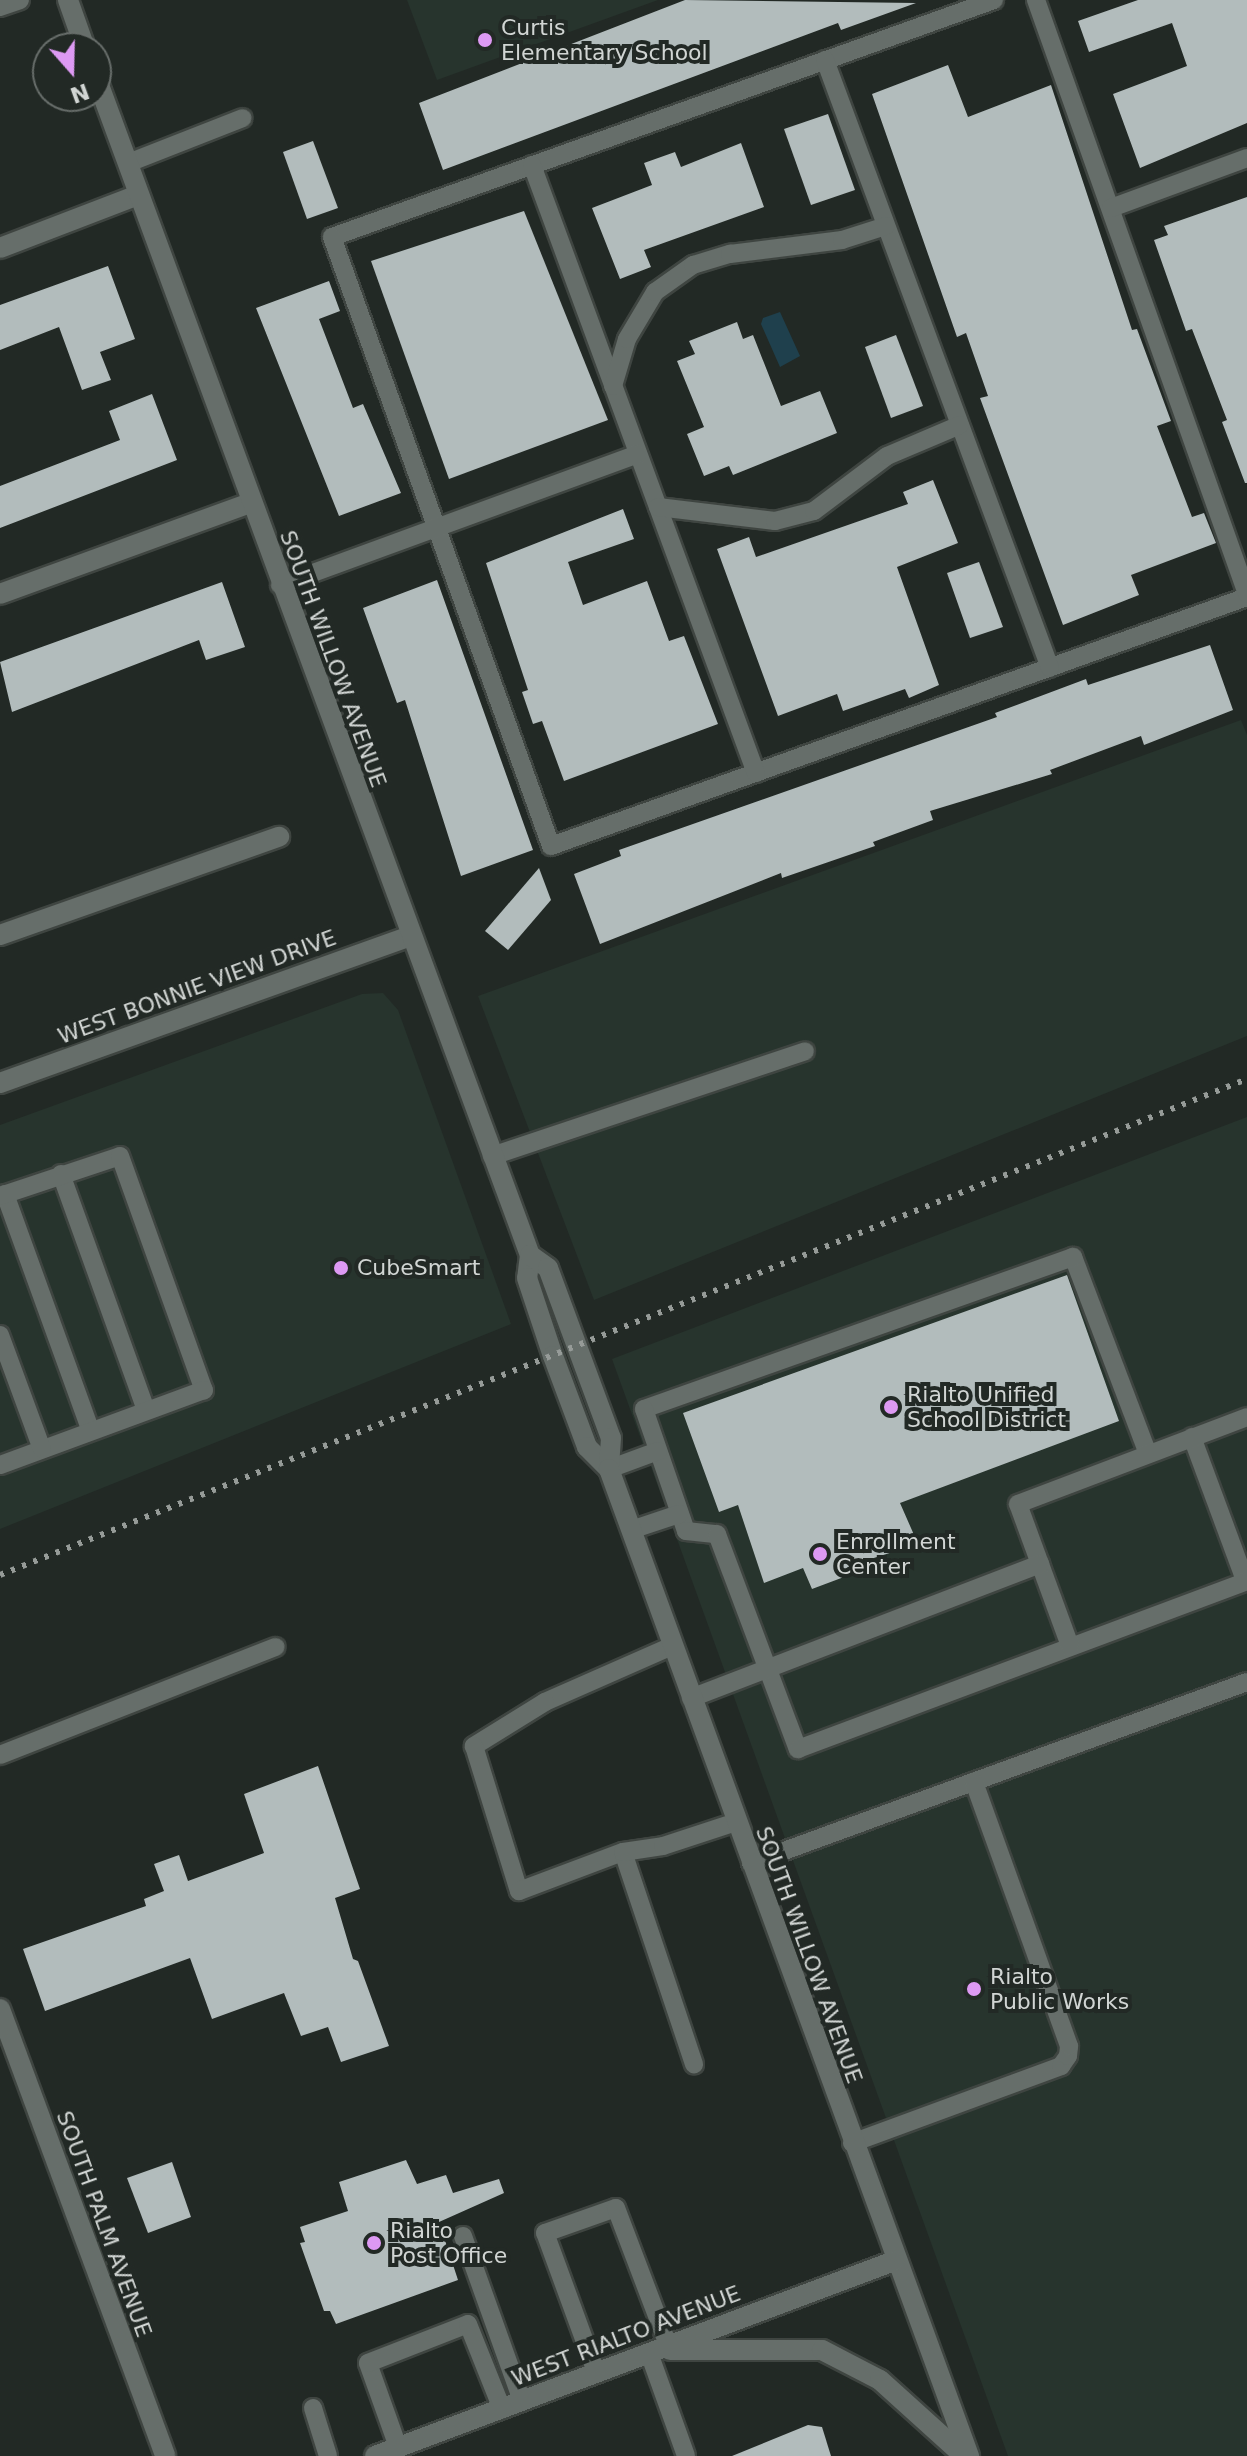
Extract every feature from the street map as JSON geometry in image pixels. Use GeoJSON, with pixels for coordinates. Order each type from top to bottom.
{"type":"FeatureCollection","features":[{"type":"Feature","properties":{"kind":"street"},"geometry":{"type":"LineString","coordinates":[[68,0],[79,32]]}},
{"type":"Feature","properties":{"kind":"street","name":"SOUTH WILLOW AVENUE"},"geometry":{"type":"LineString","coordinates":[[109,112],[280,585],[530,1255],[527,1278],[553,1356],[587,1447],[609,1469],[966,2456]]}},
{"type":"Feature","properties":{"kind":"street"},"geometry":{"type":"LineString","coordinates":[[0,248],[138,195]]}},
{"type":"Feature","properties":{"kind":"street"},"geometry":{"type":"LineString","coordinates":[[0,594],[250,503]]}},
{"type":"Feature","properties":{"kind":"street"},"geometry":{"type":"LineString","coordinates":[[0,935],[279,837]]}},
{"type":"Feature","properties":{"kind":"street","name":"WEST BONNIE VIEW DRIVE"},"geometry":{"type":"LineString","coordinates":[[0,1083],[410,936]]}},
{"type":"Feature","properties":{"kind":"street","name":"SOUTH PALM AVENUE"},"geometry":{"type":"LineString","coordinates":[[0,2009],[165,2456]]}},
{"type":"Feature","properties":{"kind":"street","name":"WEST RIALTO AVENUE"},"geometry":{"type":"LineString","coordinates":[[375,2456],[894,2261]]}},
{"type":"Feature","properties":{"kind":"street"},"geometry":{"type":"LineString","coordinates":[[659,2349],[822,2350],[880,2380],[966,2456]]}},
{"type":"Feature","properties":{"kind":"lane"},"geometry":{"type":"LineString","coordinates":[[0,7],[20,0]]}},
{"type":"Feature","properties":{"kind":"lane"},"geometry":{"type":"LineString","coordinates":[[994,0],[332,237],[551,846],[1247,596],[1036,0]]}},
{"type":"Feature","properties":{"kind":"lane"},"geometry":{"type":"LineString","coordinates":[[825,60],[1050,668]]}},
{"type":"Feature","properties":{"kind":"lane"},"geometry":{"type":"LineString","coordinates":[[128,163],[243,118]]}},
{"type":"Feature","properties":{"kind":"lane"},"geometry":{"type":"LineString","coordinates":[[1111,208],[1247,158]]}},
{"type":"Feature","properties":{"kind":"lane"},"geometry":{"type":"LineString","coordinates":[[532,165],[756,773]]}},
{"type":"Feature","properties":{"kind":"lane"},"geometry":{"type":"LineString","coordinates":[[613,386],[627,339],[655,292],[693,265],[730,254],[842,240],[886,226]]}},
{"type":"Feature","properties":{"kind":"lane"},"geometry":{"type":"LineString","coordinates":[[658,507],[775,521],[814,511],[887,456],[960,425]]}},
{"type":"Feature","properties":{"kind":"lane"},"geometry":{"type":"LineString","coordinates":[[280,585],[638,454]]}},
{"type":"Feature","properties":{"kind":"lane"},"geometry":{"type":"LineString","coordinates":[[492,1156],[805,1051]]}},
{"type":"Feature","properties":{"kind":"lane"},"geometry":{"type":"LineString","coordinates":[[0,1465],[204,1390],[120,1156],[2,1195],[91,1431]]}},
{"type":"Feature","properties":{"kind":"lane"},"geometry":{"type":"LineString","coordinates":[[61,1174],[146,1410]]}},
{"type":"Feature","properties":{"kind":"lane"},"geometry":{"type":"LineString","coordinates":[[1148,1454],[1073,1257],[644,1409],[686,1531],[717,1534],[798,1749],[1246,1580],[1192,1437]]}},
{"type":"Feature","properties":{"kind":"lane"},"geometry":{"type":"LineString","coordinates":[[0,1335],[42,1449]]}},
{"type":"Feature","properties":{"kind":"lane"},"geometry":{"type":"LineString","coordinates":[[1070,1646],[1018,1504],[1247,1417]]}},
{"type":"Feature","properties":{"kind":"lane"},"geometry":{"type":"LineString","coordinates":[[609,1469],[658,1451]]}},
{"type":"Feature","properties":{"kind":"lane"},"geometry":{"type":"LineString","coordinates":[[631,1530],[679,1514]]}},
{"type":"Feature","properties":{"kind":"lane"},"geometry":{"type":"LineString","coordinates":[[691,1698],[1040,1564]]}},
{"type":"Feature","properties":{"kind":"lane"},"geometry":{"type":"LineString","coordinates":[[672,1646],[545,1702],[474,1746],[519,1891],[623,1852],[663,1846],[736,1822]]}},
{"type":"Feature","properties":{"kind":"lane"},"geometry":{"type":"LineString","coordinates":[[0,1755],[276,1647]]}},
{"type":"Feature","properties":{"kind":"lane"},"geometry":{"type":"LineString","coordinates":[[751,1863],[1247,1682]]}},
{"type":"Feature","properties":{"kind":"lane"},"geometry":{"type":"LineString","coordinates":[[852,2143],[1061,2066],[1068,2056],[1069,2046],[974,1782]]}},
{"type":"Feature","properties":{"kind":"lane"},"geometry":{"type":"LineString","coordinates":[[623,1852],[694,2064]]}},
{"type":"Feature","properties":{"kind":"lane"},"geometry":{"type":"LineString","coordinates":[[596,2372],[545,2233],[616,2208],[659,2349],[686,2456]]}},
{"type":"Feature","properties":{"kind":"lane"},"geometry":{"type":"LineString","coordinates":[[463,2236],[522,2401]]}},
{"type":"Feature","properties":{"kind":"lane"},"geometry":{"type":"LineString","coordinates":[[398,2447],[368,2363],[468,2324],[502,2409]]}},
{"type":"Feature","properties":{"kind":"lane"},"geometry":{"type":"LineString","coordinates":[[313,2408],[328,2456]]}},
{"type":"Feature","properties":{"kind":"shaded area","name":"Curtis Elementary School"},"geometry":{"type":"Polygon","coordinates":[[[407,0],[658,0],[437,80],[407,0]]]}},
{"type":"Feature","properties":{"kind":"shaded area"},"geometry":{"type":"Polygon","coordinates":[[[1241,720],[1247,735],[1247,1036],[594,1300],[478,996],[1241,720]]]}},
{"type":"Feature","properties":{"kind":"shaded area"},"geometry":{"type":"Polygon","coordinates":[[[383,993],[398,1010],[511,1324],[0,1529],[0,1125],[362,994],[383,993]]]}},
{"type":"Feature","properties":{"kind":"shaded area"},"geometry":{"type":"Polygon","coordinates":[[[1247,1117],[1247,2456],[1008,2456],[612,1359],[1247,1117]]]}},
{"type":"Feature","properties":{"kind":"water"},"geometry":{"type":"Polygon","coordinates":[[[780,312],[800,356],[780,367],[761,324],[763,318],[780,312]]]}},
{"type":"Feature","properties":{"kind":"building"},"geometry":{"type":"Polygon","coordinates":[[[685,0],[916,3],[841,30],[838,23],[443,170],[419,103],[685,0]]]}},
{"type":"Feature","properties":{"kind":"building"},"geometry":{"type":"Polygon","coordinates":[[[1138,0],[1247,0],[1247,123],[1140,168],[1113,94],[1187,66],[1172,23],[1089,52],[1078,21],[1138,0]]]}},
{"type":"Feature","properties":{"kind":"building"},"geometry":{"type":"Polygon","coordinates":[[[948,65],[968,117],[1051,85],[1132,330],[1137,329],[1171,421],[1157,426],[1192,517],[1204,513],[1216,543],[1131,575],[1139,595],[1063,625],[980,398],[988,396],[966,333],[957,337],[872,94],[948,65]]]}},
{"type":"Feature","properties":{"kind":"building"},"geometry":{"type":"Polygon","coordinates":[[[828,114],[855,190],[811,205],[784,129],[828,114]]]}},
{"type":"Feature","properties":{"kind":"building"},"geometry":{"type":"Polygon","coordinates":[[[313,141],[338,208],[307,219],[283,152],[313,141]]]}},
{"type":"Feature","properties":{"kind":"building"},"geometry":{"type":"Polygon","coordinates":[[[741,143],[764,207],[644,250],[651,267],[620,279],[592,208],[652,185],[644,163],[675,152],[681,167],[741,143]]]}},
{"type":"Feature","properties":{"kind":"building"},"geometry":{"type":"Polygon","coordinates":[[[1247,197],[1245,483],[1222,422],[1227,420],[1192,329],[1186,331],[1154,240],[1168,235],[1164,226],[1247,197]]]}},
{"type":"Feature","properties":{"kind":"building"},"geometry":{"type":"Polygon","coordinates":[[[524,211],[608,420],[449,479],[371,261],[524,211]]]}},
{"type":"Feature","properties":{"kind":"building"},"geometry":{"type":"Polygon","coordinates":[[[108,266],[135,339],[100,352],[111,380],[82,390],[59,327],[0,350],[0,305],[108,266]]]}},
{"type":"Feature","properties":{"kind":"building"},"geometry":{"type":"Polygon","coordinates":[[[329,281],[340,311],[319,319],[353,408],[363,404],[401,493],[339,516],[256,308],[329,281]]]}},
{"type":"Feature","properties":{"kind":"building"},"geometry":{"type":"Polygon","coordinates":[[[737,322],[743,339],[753,335],[781,406],[820,391],[837,433],[733,475],[729,466],[704,476],[687,434],[704,427],[677,361],[695,354],[689,341],[737,322]]]}},
{"type":"Feature","properties":{"kind":"building"},"geometry":{"type":"Polygon","coordinates":[[[896,335],[923,406],[891,418],[865,347],[896,335]]]}},
{"type":"Feature","properties":{"kind":"building"},"geometry":{"type":"Polygon","coordinates":[[[152,394],[177,460],[0,528],[0,486],[120,440],[109,411],[152,394]]]}},
{"type":"Feature","properties":{"kind":"building"},"geometry":{"type":"Polygon","coordinates":[[[933,480],[958,543],[897,567],[939,685],[909,698],[905,689],[843,711],[837,694],[778,716],[717,549],[749,537],[756,557],[908,504],[903,492],[933,480]]]}},
{"type":"Feature","properties":{"kind":"building"},"geometry":{"type":"Polygon","coordinates":[[[623,509],[634,539],[568,562],[583,605],[647,581],[669,641],[684,636],[718,724],[564,781],[542,721],[533,724],[522,692],[528,690],[486,563],[623,509]]]}},
{"type":"Feature","properties":{"kind":"building"},"geometry":{"type":"Polygon","coordinates":[[[979,562],[1003,627],[970,638],[947,573],[979,562]]]}},
{"type":"Feature","properties":{"kind":"building"},"geometry":{"type":"Polygon","coordinates":[[[437,580],[533,850],[461,876],[405,700],[397,703],[363,608],[437,580]]]}},
{"type":"Feature","properties":{"kind":"building"},"geometry":{"type":"Polygon","coordinates":[[[222,582],[245,647],[206,660],[199,640],[12,712],[0,662],[222,582]]]}},
{"type":"Feature","properties":{"kind":"building"},"geometry":{"type":"Polygon","coordinates":[[[1210,645],[1233,710],[1144,745],[1141,736],[1050,770],[1052,774],[930,811],[933,820],[873,842],[875,846],[782,878],[781,873],[600,944],[574,874],[621,856],[619,850],[997,717],[995,713],[1086,679],[1088,685],[1210,645]]]}},
{"type":"Feature","properties":{"kind":"building"},"geometry":{"type":"Polygon","coordinates":[[[539,868],[551,900],[508,950],[485,931],[539,868]]]}},
{"type":"Feature","properties":{"kind":"building"},"geometry":{"type":"Polygon","coordinates":[[[1067,1275],[1119,1421],[900,1503],[918,1544],[858,1563],[860,1571],[812,1589],[803,1568],[764,1583],[738,1505],[719,1512],[683,1413],[1067,1275]]]}},
{"type":"Feature","properties":{"kind":"building"},"geometry":{"type":"Polygon","coordinates":[[[318,1766],[360,1889],[335,1898],[353,1959],[358,1961],[389,2046],[341,2062],[328,2027],[301,2036],[284,1993],[212,2019],[190,1958],[45,2011],[23,1949],[146,1906],[144,1899],[164,1891],[154,1864],[179,1855],[188,1881],[264,1853],[244,1794],[318,1766]]]}},
{"type":"Feature","properties":{"kind":"building","name":"Rialto Post Office"},"geometry":{"type":"Polygon","coordinates":[[[406,2160],[417,2184],[446,2175],[453,2193],[499,2179],[504,2193],[439,2222],[458,2280],[336,2324],[330,2311],[324,2311],[300,2243],[305,2242],[300,2227],[348,2211],[339,2182],[406,2160]]]}},
{"type":"Feature","properties":{"kind":"building"},"geometry":{"type":"Polygon","coordinates":[[[172,2162],[191,2217],[148,2233],[127,2178],[172,2162]]]}},
{"type":"Feature","properties":{"kind":"building"},"geometry":{"type":"Polygon","coordinates":[[[808,2425],[822,2427],[831,2456],[732,2456],[808,2425]]]}},
{"type":"Feature","properties":{"kind":"railway"},"geometry":{"type":"LineString","coordinates":[[0,1575],[1247,1079]]}},
{"type":"Feature","properties":{"kind":"place","name":"Curtis Elementary School"},"geometry":{"type":"Point","coordinates":[485,40]}},
{"type":"Feature","properties":{"kind":"place","name":"CubeSmart"},"geometry":{"type":"Point","coordinates":[341,1268]}},
{"type":"Feature","properties":{"kind":"place","name":"Rialto Unified School District"},"geometry":{"type":"Point","coordinates":[891,1407]}},
{"type":"Feature","properties":{"kind":"place","name":"Enrollment Center"},"geometry":{"type":"Point","coordinates":[820,1554]}},
{"type":"Feature","properties":{"kind":"place","name":"Rialto Public Works"},"geometry":{"type":"Point","coordinates":[974,1989]}},
{"type":"Feature","properties":{"kind":"place","name":"Rialto Post Office"},"geometry":{"type":"Point","coordinates":[374,2243]}}]}
